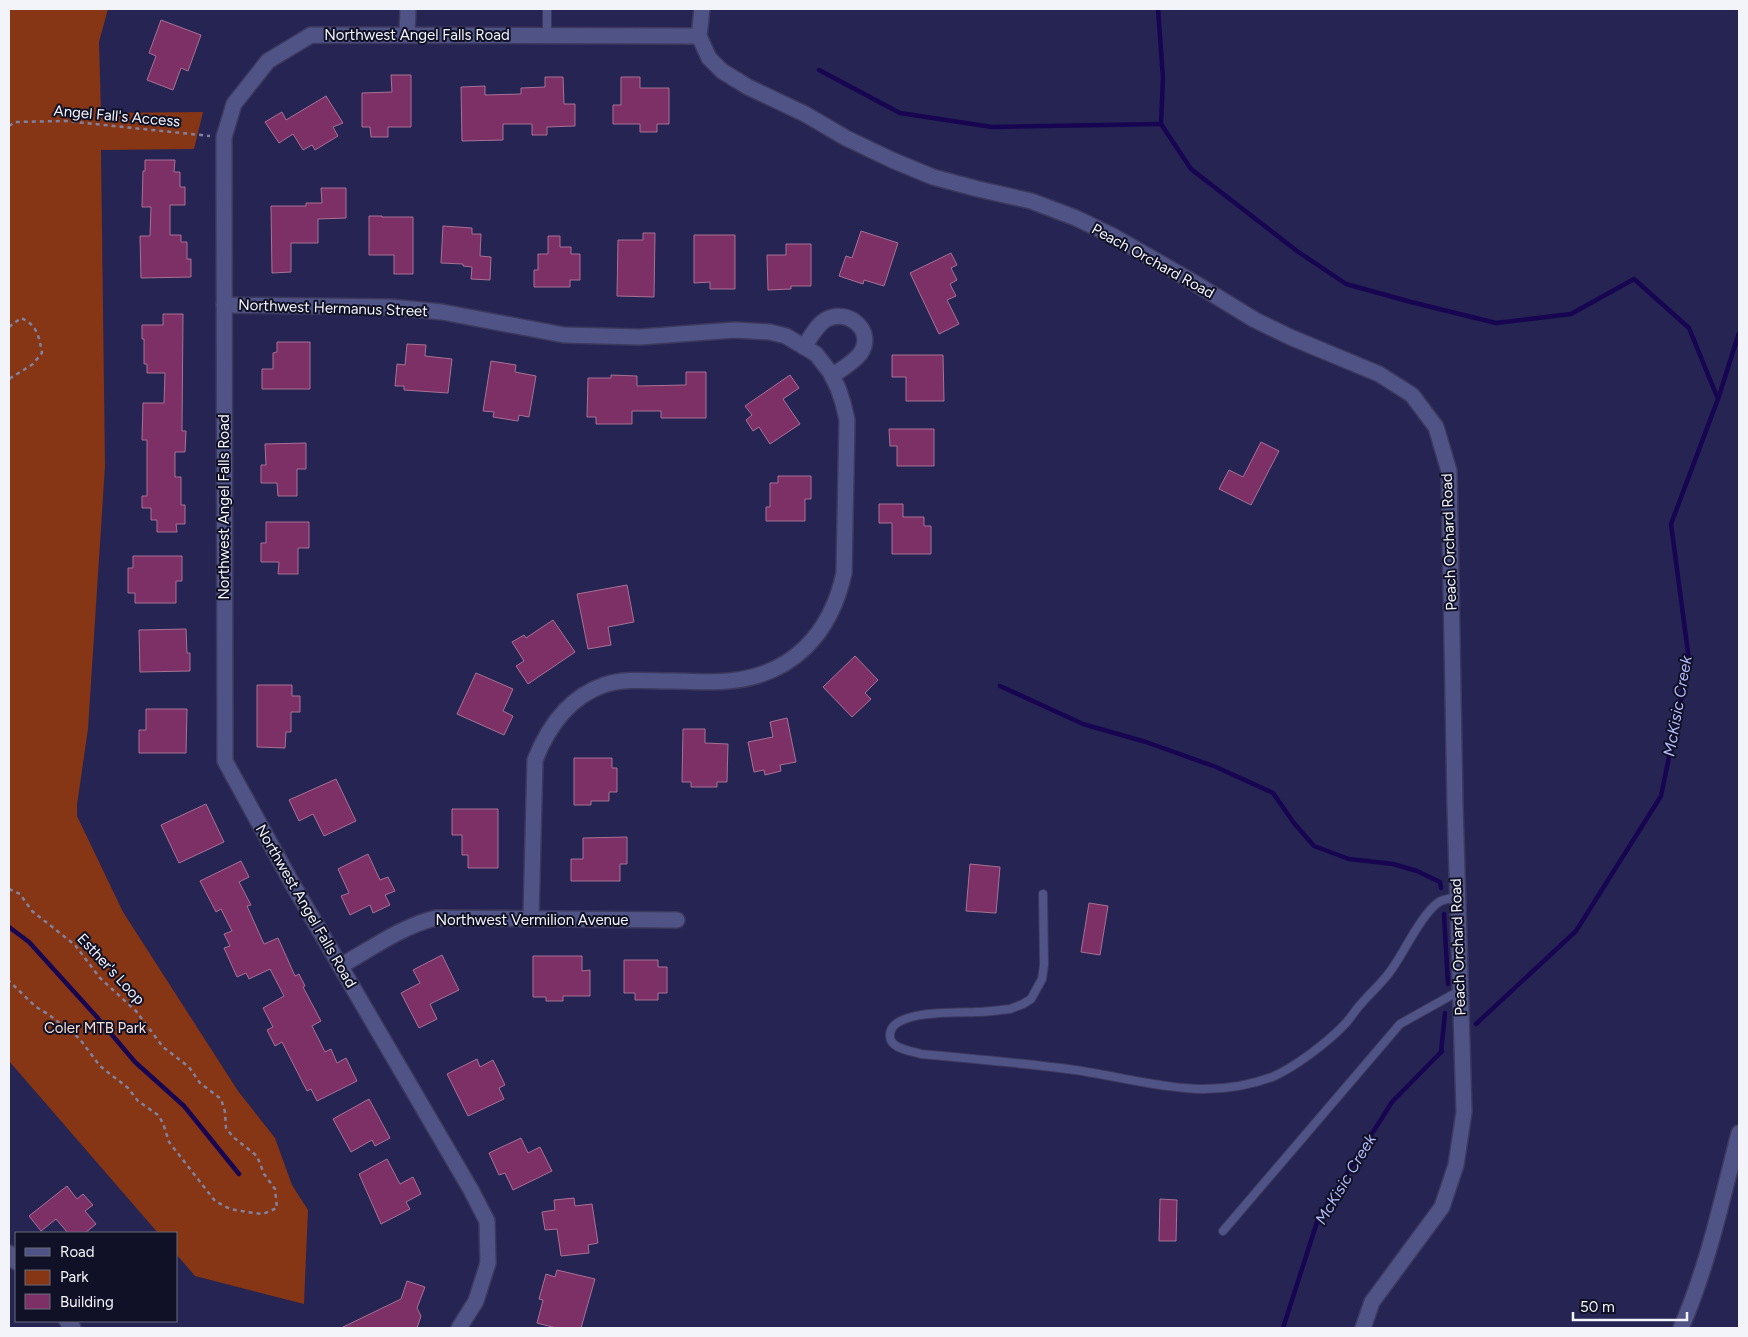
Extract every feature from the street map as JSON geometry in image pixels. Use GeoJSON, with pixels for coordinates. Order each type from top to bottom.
{"type":"FeatureCollection","features":[{"type":"Feature","properties":{"kind":"street"},"geometry":{"type":"LineString","coordinates":[[407,35],[408,9]]}},
{"type":"Feature","properties":{"kind":"street"},"geometry":{"type":"LineString","coordinates":[[699,36],[702,9]]}},
{"type":"Feature","properties":{"kind":"street","name":"Northwest Angel Falls Road"},"geometry":{"type":"LineString","coordinates":[[459,1328],[476,1301],[488,1263],[487,1222],[471,1190],[340,966],[225,761],[224,137],[234,104],[268,61],[311,35],[699,36]]}},
{"type":"Feature","properties":{"kind":"street","name":"Peach Orchard Road"},"geometry":{"type":"LineString","coordinates":[[699,36],[709,58],[722,71],[748,87],[805,114],[846,138],[933,177],[1031,201],[1076,218],[1113,236],[1255,320],[1290,337],[1380,374],[1412,395],[1436,427],[1449,471],[1459,991],[1464,1112],[1456,1166],[1442,1207],[1372,1302],[1363,1328]]}},
{"type":"Feature","properties":{"kind":"street","name":"Northwest Hermanus Street"},"geometry":{"type":"LineString","coordinates":[[224,305],[390,307],[442,312],[564,334],[640,337],[735,330],[770,332],[786,336],[816,354],[832,376],[838,388],[847,420],[844,573],[840,593],[828,620],[810,644],[792,659],[754,677],[728,681],[642,680],[605,684],[574,701],[556,719],[535,760],[531,918]]}},
{"type":"Feature","properties":{"kind":"street"},"geometry":{"type":"LineString","coordinates":[[804,346],[825,320],[837,315],[845,316],[860,326],[864,337],[860,354],[832,376]]}},
{"type":"Feature","properties":{"kind":"street","name":"Northwest Vermilion Avenue"},"geometry":{"type":"LineString","coordinates":[[340,966],[422,922],[436,918],[677,920]]}},
{"type":"Feature","properties":{"kind":"street"},"geometry":{"type":"LineString","coordinates":[[1681,1328],[1704,1264],[1739,1133]]}},
{"type":"Feature","properties":{"kind":"lane"},"geometry":{"type":"LineString","coordinates":[[547,36],[548,9]]}},
{"type":"Feature","properties":{"kind":"lane"},"geometry":{"type":"LineString","coordinates":[[1043,894],[1044,965],[1042,979],[1031,999],[1010,1009],[913,1016],[895,1024],[889,1039],[893,1044],[921,1054],[1077,1070],[1177,1089],[1218,1090],[1257,1082],[1274,1076],[1290,1067],[1329,1039],[1346,1023],[1388,975],[1428,914],[1438,903],[1457,897]]}},
{"type":"Feature","properties":{"kind":"lane"},"geometry":{"type":"LineString","coordinates":[[1223,1231],[1400,1024],[1459,991]]}},
{"type":"Feature","properties":{"kind":"path","name":"Angel Fall's Access"},"geometry":{"type":"LineString","coordinates":[[9,126],[14,122],[66,121],[224,137]]}},
{"type":"Feature","properties":{"kind":"path"},"geometry":{"type":"LineString","coordinates":[[9,326],[21,318],[30,322],[38,334],[42,352],[33,364],[9,379]]}},
{"type":"Feature","properties":{"kind":"path","name":"Esther's Loop"},"geometry":{"type":"LineString","coordinates":[[9,889],[20,894],[32,912],[75,945],[100,978],[136,1011],[163,1048],[189,1066],[200,1083],[221,1100],[226,1112],[226,1128],[233,1137],[257,1156],[264,1174],[275,1189],[277,1208],[263,1214],[230,1209],[215,1201],[169,1142],[163,1123],[158,1115],[138,1101],[128,1088],[100,1066],[79,1038],[36,1006],[9,981]]}},
{"type":"Feature","properties":{"kind":"green space","name":"Coler MTB Park"},"geometry":{"type":"Polygon","coordinates":[[[9,9],[108,9],[99,42],[101,113],[203,112],[194,149],[101,150],[105,466],[88,729],[77,816],[123,912],[238,1091],[275,1138],[292,1185],[308,1210],[304,1304],[195,1276],[178,1256],[178,1232],[157,1232],[9,1061],[9,9]]]}},
{"type":"Feature","properties":{"kind":"building"},"geometry":{"type":"Polygon","coordinates":[[[161,20],[201,35],[188,71],[181,68],[173,90],[147,80],[156,56],[149,53],[161,20]]]}},
{"type":"Feature","properties":{"kind":"building"},"geometry":{"type":"Polygon","coordinates":[[[391,75],[411,75],[411,127],[388,127],[388,137],[371,137],[370,127],[362,127],[362,93],[392,92],[391,75]]]}},
{"type":"Feature","properties":{"kind":"building"},"geometry":{"type":"Polygon","coordinates":[[[545,77],[563,77],[564,104],[575,104],[575,126],[547,127],[547,135],[532,135],[532,124],[503,124],[503,140],[462,141],[461,87],[485,86],[485,95],[521,94],[521,88],[545,87],[545,77]]]}},
{"type":"Feature","properties":{"kind":"building"},"geometry":{"type":"Polygon","coordinates":[[[621,77],[640,77],[640,88],[669,88],[669,124],[657,124],[657,132],[640,132],[640,124],[613,124],[613,105],[621,105],[621,77]]]}},
{"type":"Feature","properties":{"kind":"building"},"geometry":{"type":"Polygon","coordinates":[[[326,96],[343,123],[333,127],[338,136],[315,150],[312,145],[303,150],[293,134],[279,143],[265,122],[282,112],[286,120],[326,96]]]}},
{"type":"Feature","properties":{"kind":"building"},"geometry":{"type":"Polygon","coordinates":[[[145,160],[175,160],[174,172],[180,172],[180,187],[185,187],[185,205],[170,205],[170,235],[181,235],[181,242],[187,242],[187,259],[191,259],[191,277],[141,278],[140,236],[150,236],[151,207],[142,207],[145,160]]]}},
{"type":"Feature","properties":{"kind":"building"},"geometry":{"type":"Polygon","coordinates":[[[321,188],[346,188],[346,218],[318,219],[318,243],[291,243],[291,272],[272,273],[271,206],[306,206],[306,203],[322,203],[321,188]]]}},
{"type":"Feature","properties":{"kind":"building"},"geometry":{"type":"Polygon","coordinates":[[[369,216],[413,217],[413,274],[394,274],[394,255],[369,255],[369,216]]]}},
{"type":"Feature","properties":{"kind":"building"},"geometry":{"type":"Polygon","coordinates":[[[443,226],[472,228],[472,234],[481,234],[480,256],[491,257],[490,280],[471,279],[472,267],[463,266],[463,264],[441,263],[443,226]]]}},
{"type":"Feature","properties":{"kind":"building"},"geometry":{"type":"Polygon","coordinates":[[[861,231],[898,243],[884,286],[864,280],[863,284],[839,276],[846,256],[852,258],[861,231]]]}},
{"type":"Feature","properties":{"kind":"building"},"geometry":{"type":"Polygon","coordinates":[[[643,233],[655,233],[654,297],[617,296],[618,240],[643,240],[643,233]]]}},
{"type":"Feature","properties":{"kind":"building"},"geometry":{"type":"Polygon","coordinates":[[[694,235],[735,235],[735,289],[710,289],[710,282],[694,283],[694,235]]]}},
{"type":"Feature","properties":{"kind":"building"},"geometry":{"type":"Polygon","coordinates":[[[548,236],[560,236],[560,247],[571,247],[571,254],[580,254],[580,280],[570,280],[570,287],[534,287],[534,270],[538,270],[538,254],[548,254],[548,236]]]}},
{"type":"Feature","properties":{"kind":"building"},"geometry":{"type":"Polygon","coordinates":[[[786,244],[811,244],[811,286],[791,286],[791,289],[768,290],[767,255],[786,255],[786,244]]]}},
{"type":"Feature","properties":{"kind":"building"},"geometry":{"type":"Polygon","coordinates":[[[951,253],[957,265],[951,268],[957,280],[950,284],[956,296],[947,300],[959,324],[939,334],[910,273],[951,253]]]}},
{"type":"Feature","properties":{"kind":"building"},"geometry":{"type":"Polygon","coordinates":[[[163,314],[183,314],[182,431],[186,431],[185,452],[175,452],[175,477],[181,477],[181,505],[185,505],[185,524],[176,524],[177,532],[157,532],[157,520],[151,520],[151,508],[142,508],[142,496],[147,496],[147,440],[142,440],[143,403],[164,403],[165,373],[147,373],[147,364],[144,364],[142,325],[163,325],[163,314]]]}},
{"type":"Feature","properties":{"kind":"building"},"geometry":{"type":"Polygon","coordinates":[[[277,342],[310,342],[310,389],[262,389],[262,369],[273,369],[273,353],[277,352],[277,342]]]}},
{"type":"Feature","properties":{"kind":"building"},"geometry":{"type":"Polygon","coordinates":[[[407,344],[426,345],[425,356],[452,359],[448,393],[404,390],[404,386],[395,386],[397,364],[405,365],[407,344]]]}},
{"type":"Feature","properties":{"kind":"building"},"geometry":{"type":"Polygon","coordinates":[[[892,355],[943,355],[944,401],[906,401],[906,377],[892,377],[892,355]]]}},
{"type":"Feature","properties":{"kind":"building"},"geometry":{"type":"Polygon","coordinates":[[[491,361],[516,365],[515,372],[536,376],[529,417],[519,415],[518,421],[493,417],[494,412],[483,411],[491,361]]]}},
{"type":"Feature","properties":{"kind":"building"},"geometry":{"type":"Polygon","coordinates":[[[686,372],[706,372],[706,418],[661,418],[661,411],[632,411],[632,424],[596,424],[596,417],[587,417],[588,378],[611,378],[611,375],[637,376],[637,386],[686,385],[686,372]]]}},
{"type":"Feature","properties":{"kind":"building"},"geometry":{"type":"Polygon","coordinates":[[[790,375],[799,388],[783,399],[800,424],[770,444],[759,427],[753,431],[746,420],[752,415],[745,406],[790,375]]]}},
{"type":"Feature","properties":{"kind":"building"},"geometry":{"type":"Polygon","coordinates":[[[889,429],[934,429],[934,466],[897,466],[897,446],[890,446],[889,429]]]}},
{"type":"Feature","properties":{"kind":"building"},"geometry":{"type":"Polygon","coordinates":[[[1261,442],[1279,451],[1251,505],[1219,489],[1229,470],[1243,477],[1261,442]]]}},
{"type":"Feature","properties":{"kind":"building"},"geometry":{"type":"Polygon","coordinates":[[[306,443],[306,469],[297,469],[297,496],[278,496],[277,483],[261,483],[261,465],[266,465],[265,444],[306,443]]]}},
{"type":"Feature","properties":{"kind":"building"},"geometry":{"type":"Polygon","coordinates":[[[778,476],[811,476],[811,499],[805,499],[805,521],[766,521],[766,507],[770,507],[770,483],[778,483],[778,476]]]}},
{"type":"Feature","properties":{"kind":"building"},"geometry":{"type":"Polygon","coordinates":[[[879,504],[903,504],[903,517],[924,517],[924,526],[931,526],[931,554],[892,554],[892,523],[879,523],[879,504]]]}},
{"type":"Feature","properties":{"kind":"building"},"geometry":{"type":"Polygon","coordinates":[[[266,522],[309,522],[309,548],[298,548],[298,574],[278,574],[279,562],[261,562],[261,543],[266,543],[266,522]]]}},
{"type":"Feature","properties":{"kind":"building"},"geometry":{"type":"Polygon","coordinates":[[[133,556],[182,556],[182,581],[176,581],[176,603],[135,603],[135,593],[128,593],[128,568],[133,568],[133,556]]]}},
{"type":"Feature","properties":{"kind":"building"},"geometry":{"type":"Polygon","coordinates":[[[627,585],[634,622],[608,627],[611,645],[588,649],[577,594],[627,585]]]}},
{"type":"Feature","properties":{"kind":"building"},"geometry":{"type":"Polygon","coordinates":[[[553,620],[575,652],[528,684],[516,666],[524,661],[512,642],[524,635],[526,638],[553,620]]]}},
{"type":"Feature","properties":{"kind":"building"},"geometry":{"type":"Polygon","coordinates":[[[186,629],[187,653],[190,653],[190,671],[140,672],[139,630],[186,629]]]}},
{"type":"Feature","properties":{"kind":"building"},"geometry":{"type":"Polygon","coordinates":[[[855,656],[878,680],[865,693],[871,699],[852,717],[823,687],[855,656]]]}},
{"type":"Feature","properties":{"kind":"building"},"geometry":{"type":"Polygon","coordinates":[[[476,673],[513,689],[503,711],[513,716],[504,735],[457,714],[476,673]]]}},
{"type":"Feature","properties":{"kind":"building"},"geometry":{"type":"Polygon","coordinates":[[[257,685],[292,685],[292,696],[300,696],[300,712],[291,712],[291,732],[286,732],[285,748],[257,747],[257,685]]]}},
{"type":"Feature","properties":{"kind":"building"},"geometry":{"type":"Polygon","coordinates":[[[146,709],[187,709],[186,753],[139,753],[139,730],[146,730],[146,709]]]}},
{"type":"Feature","properties":{"kind":"building"},"geometry":{"type":"Polygon","coordinates":[[[787,718],[796,762],[780,765],[781,771],[765,775],[764,770],[754,772],[748,742],[773,737],[770,722],[787,718]]]}},
{"type":"Feature","properties":{"kind":"building"},"geometry":{"type":"Polygon","coordinates":[[[683,729],[705,729],[705,743],[728,744],[727,782],[717,782],[717,787],[691,787],[691,782],[682,782],[683,729]]]}},
{"type":"Feature","properties":{"kind":"building"},"geometry":{"type":"Polygon","coordinates":[[[574,758],[612,758],[612,768],[617,768],[617,792],[609,792],[609,801],[591,801],[591,805],[574,805],[574,758]]]}},
{"type":"Feature","properties":{"kind":"building"},"geometry":{"type":"Polygon","coordinates":[[[336,779],[356,821],[324,836],[313,814],[299,821],[289,800],[336,779]]]}},
{"type":"Feature","properties":{"kind":"building"},"geometry":{"type":"Polygon","coordinates":[[[206,804],[224,842],[179,863],[161,825],[206,804]]]}},
{"type":"Feature","properties":{"kind":"building"},"geometry":{"type":"Polygon","coordinates":[[[452,809],[498,809],[498,868],[468,868],[468,855],[462,855],[462,835],[452,835],[452,809]]]}},
{"type":"Feature","properties":{"kind":"building"},"geometry":{"type":"Polygon","coordinates":[[[627,837],[627,864],[620,864],[620,881],[571,881],[571,859],[583,859],[583,838],[627,837]]]}},
{"type":"Feature","properties":{"kind":"building"},"geometry":{"type":"Polygon","coordinates":[[[368,854],[380,880],[388,877],[395,891],[385,895],[390,905],[373,913],[370,905],[350,915],[341,896],[349,893],[338,869],[368,854]]]}},
{"type":"Feature","properties":{"kind":"building"},"geometry":{"type":"Polygon","coordinates":[[[241,861],[249,877],[239,882],[251,905],[247,906],[264,944],[278,938],[295,976],[299,974],[305,986],[303,987],[321,1021],[312,1026],[325,1052],[331,1049],[337,1063],[346,1058],[357,1081],[317,1101],[311,1089],[307,1091],[282,1042],[275,1046],[267,1030],[273,1027],[263,1008],[284,996],[270,969],[249,979],[246,973],[237,977],[224,948],[230,946],[224,934],[232,931],[221,909],[216,912],[200,881],[241,861]]]}},
{"type":"Feature","properties":{"kind":"building"},"geometry":{"type":"Polygon","coordinates":[[[970,864],[1000,867],[996,913],[966,911],[970,864]]]}},
{"type":"Feature","properties":{"kind":"building"},"geometry":{"type":"Polygon","coordinates":[[[1089,903],[1108,906],[1100,955],[1081,952],[1089,903]]]}},
{"type":"Feature","properties":{"kind":"building"},"geometry":{"type":"Polygon","coordinates":[[[442,955],[459,990],[430,1004],[437,1019],[419,1028],[401,993],[420,983],[413,970],[442,955]]]}},
{"type":"Feature","properties":{"kind":"building"},"geometry":{"type":"Polygon","coordinates":[[[533,956],[582,956],[582,971],[590,970],[590,996],[563,996],[563,1001],[546,1001],[546,997],[533,997],[533,956]]]}},
{"type":"Feature","properties":{"kind":"building"},"geometry":{"type":"Polygon","coordinates":[[[624,960],[658,960],[658,967],[667,967],[667,993],[658,993],[658,1000],[635,1000],[635,993],[624,993],[624,960]]]}},
{"type":"Feature","properties":{"kind":"building"},"geometry":{"type":"Polygon","coordinates":[[[477,1059],[480,1067],[493,1060],[505,1085],[499,1088],[504,1099],[468,1116],[447,1074],[477,1059]]]}},
{"type":"Feature","properties":{"kind":"building"},"geometry":{"type":"Polygon","coordinates":[[[369,1099],[390,1138],[375,1146],[372,1140],[351,1152],[333,1119],[369,1099]]]}},
{"type":"Feature","properties":{"kind":"building"},"geometry":{"type":"Polygon","coordinates":[[[521,1138],[528,1153],[540,1147],[552,1171],[513,1190],[505,1173],[499,1175],[489,1153],[521,1138]]]}},
{"type":"Feature","properties":{"kind":"building"},"geometry":{"type":"Polygon","coordinates":[[[387,1159],[400,1184],[413,1177],[421,1194],[406,1202],[410,1209],[381,1224],[359,1174],[387,1159]]]}},
{"type":"Feature","properties":{"kind":"building"},"geometry":{"type":"Polygon","coordinates":[[[67,1186],[77,1199],[83,1194],[93,1205],[85,1211],[96,1224],[86,1232],[67,1232],[56,1219],[41,1231],[29,1216],[67,1186]]]}},
{"type":"Feature","properties":{"kind":"building"},"geometry":{"type":"Polygon","coordinates":[[[574,1198],[575,1206],[592,1204],[598,1243],[588,1245],[589,1253],[561,1256],[557,1229],[545,1230],[542,1212],[555,1210],[554,1200],[574,1198]]]}},
{"type":"Feature","properties":{"kind":"building"},"geometry":{"type":"Polygon","coordinates":[[[1160,1199],[1177,1200],[1176,1241],[1159,1241],[1160,1199]]]}},
{"type":"Feature","properties":{"kind":"building"},"geometry":{"type":"Polygon","coordinates":[[[557,1270],[595,1279],[581,1328],[556,1328],[537,1323],[543,1300],[539,1299],[546,1274],[555,1277],[557,1270]]]}},
{"type":"Feature","properties":{"kind":"building"},"geometry":{"type":"Polygon","coordinates":[[[407,1281],[425,1287],[417,1308],[421,1316],[417,1328],[341,1328],[401,1299],[407,1281]]]}},
{"type":"Feature","properties":{"kind":"waterway"},"geometry":{"type":"LineString","coordinates":[[1158,9],[1163,78],[1161,124],[1191,169],[1297,251],[1346,284],[1496,323],[1571,314],[1634,279],[1689,328],[1718,399]]}},
{"type":"Feature","properties":{"kind":"waterway"},"geometry":{"type":"LineString","coordinates":[[819,70],[900,113],[992,127],[1161,124]]}},
{"type":"Feature","properties":{"kind":"waterway","name":"McKisic Creek"},"geometry":{"type":"LineString","coordinates":[[1476,1024],[1576,931],[1661,796],[1689,660],[1671,524],[1718,399],[1739,333]]}},
{"type":"Feature","properties":{"kind":"waterway"},"geometry":{"type":"LineString","coordinates":[[1000,686],[1083,724],[1146,742],[1216,767],[1273,793],[1294,823],[1314,846],[1349,859],[1393,864],[1417,871],[1440,882],[1441,888]]}},
{"type":"Feature","properties":{"kind":"waterway"},"geometry":{"type":"LineString","coordinates":[[1444,914],[1448,984]]}},
{"type":"Feature","properties":{"kind":"waterway"},"geometry":{"type":"LineString","coordinates":[[9,927],[29,942],[135,1062],[184,1106],[239,1174]]}},
{"type":"Feature","properties":{"kind":"waterway"},"geometry":{"type":"LineString","coordinates":[[1441,1052],[1445,1013]]}},
{"type":"Feature","properties":{"kind":"waterway","name":"McKisic Creek"},"geometry":{"type":"LineString","coordinates":[[1283,1328],[1318,1219],[1392,1102],[1442,1051]]}}]}
